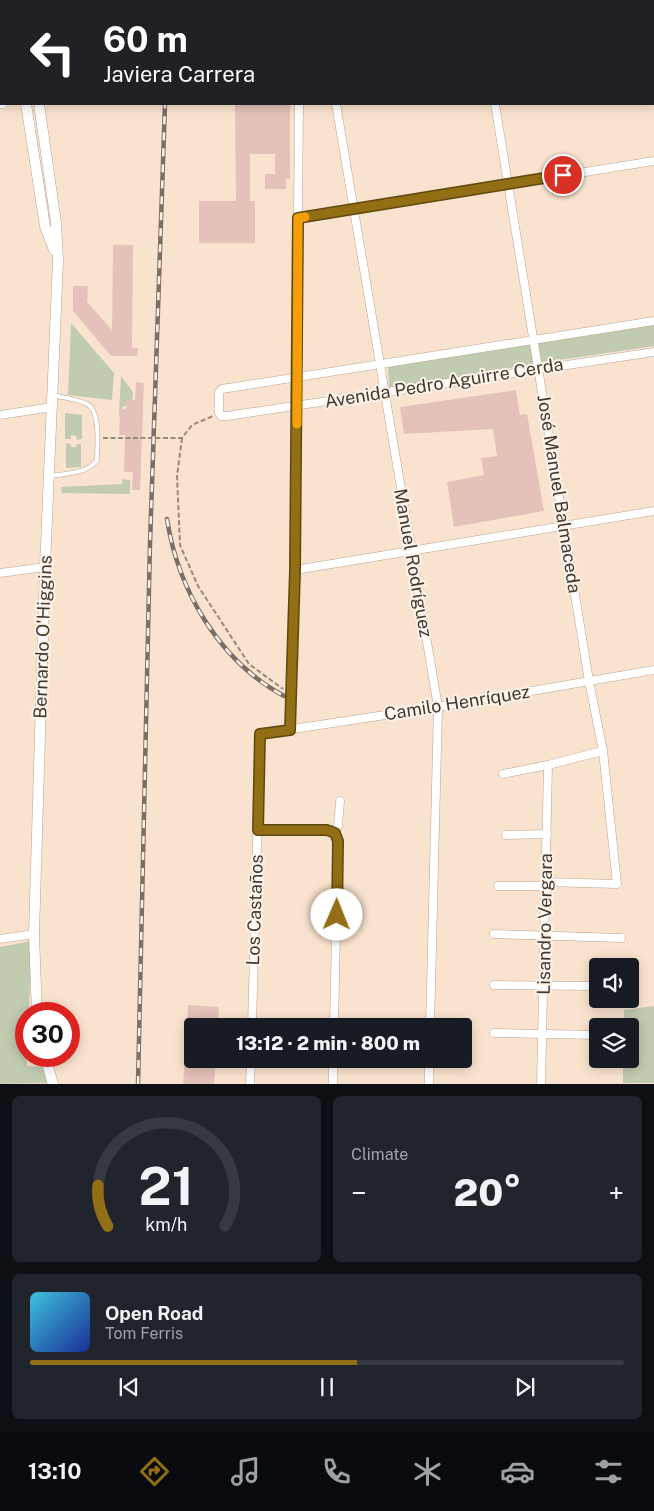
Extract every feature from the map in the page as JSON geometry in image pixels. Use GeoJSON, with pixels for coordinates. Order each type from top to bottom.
{"type":"FeatureCollection","features":[{"type":"Feature","properties":{"kind":"main road","name":"Bernardo O'Higgins"},"geometry":{"type":"LineString","coordinates":[[26,105],[45,226],[58,260]]}},
{"type":"Feature","properties":{"kind":"main road","name":"Bernardo O'Higgins"},"geometry":{"type":"LineString","coordinates":[[37,1002],[34,934],[45,566],[58,260],[56,223],[39,105]]}},
{"type":"Feature","properties":{"kind":"main road"},"geometry":{"type":"LineString","coordinates":[[48,1067],[53,1084]]}},
{"type":"Feature","properties":{"kind":"street"},"geometry":{"type":"LineString","coordinates":[[290,730],[295,570],[299,105]]}},
{"type":"Feature","properties":{"kind":"street","name":"Manuel Rodríguez"},"geometry":{"type":"LineString","coordinates":[[336,105],[438,707],[430,1018]]}},
{"type":"Feature","properties":{"kind":"street","name":"José Manuel Balmaceda"},"geometry":{"type":"LineString","coordinates":[[495,105],[589,681],[603,751],[617,884],[546,884]]}},
{"type":"Feature","properties":{"kind":"street"},"geometry":{"type":"LineString","coordinates":[[298,218],[654,160]]}},
{"type":"Feature","properties":{"kind":"street","name":"Avenida Pedro Aguirre Cerda"},"geometry":{"type":"LineString","coordinates":[[654,321],[222,389],[219,392],[219,413],[221,416],[227,416],[654,352]]}},
{"type":"Feature","properties":{"kind":"street"},"geometry":{"type":"LineString","coordinates":[[0,415],[52,407]]}},
{"type":"Feature","properties":{"kind":"street"},"geometry":{"type":"LineString","coordinates":[[295,570],[654,511]]}},
{"type":"Feature","properties":{"kind":"street"},"geometry":{"type":"LineString","coordinates":[[0,573],[45,566]]}},
{"type":"Feature","properties":{"kind":"street","name":"Camilo Henríquez"},"geometry":{"type":"LineString","coordinates":[[260,734],[438,707],[654,670]]}},
{"type":"Feature","properties":{"kind":"street","name":"Los Castaños"},"geometry":{"type":"LineString","coordinates":[[252,1018],[260,734]]}},
{"type":"Feature","properties":{"kind":"street"},"geometry":{"type":"LineString","coordinates":[[503,774],[603,751]]}},
{"type":"Feature","properties":{"kind":"street","name":"Lisandro Vergara"},"geometry":{"type":"LineString","coordinates":[[541,1084],[548,765]]}},
{"type":"Feature","properties":{"kind":"street"},"geometry":{"type":"LineString","coordinates":[[334,1018],[338,841],[335,833],[338,826],[340,800]]}},
{"type":"Feature","properties":{"kind":"street"},"geometry":{"type":"LineString","coordinates":[[258,830],[327,830],[335,833]]}},
{"type":"Feature","properties":{"kind":"street"},"geometry":{"type":"LineString","coordinates":[[506,835],[547,834]]}},
{"type":"Feature","properties":{"kind":"street"},"geometry":{"type":"LineString","coordinates":[[498,886],[546,884]]}},
{"type":"Feature","properties":{"kind":"street"},"geometry":{"type":"LineString","coordinates":[[0,940],[34,934]]}},
{"type":"Feature","properties":{"kind":"street"},"geometry":{"type":"LineString","coordinates":[[494,934],[621,938]]}},
{"type":"Feature","properties":{"kind":"street"},"geometry":{"type":"LineString","coordinates":[[494,985],[589,986]]}},
{"type":"Feature","properties":{"kind":"street"},"geometry":{"type":"LineString","coordinates":[[494,1034],[589,1035]]}},
{"type":"Feature","properties":{"kind":"street"},"geometry":{"type":"LineString","coordinates":[[250,1084],[251,1068]]}},
{"type":"Feature","properties":{"kind":"street"},"geometry":{"type":"LineString","coordinates":[[333,1068],[333,1084]]}},
{"type":"Feature","properties":{"kind":"street"},"geometry":{"type":"LineString","coordinates":[[429,1084],[430,1068]]}},
{"type":"Feature","properties":{"kind":"lane"},"geometry":{"type":"LineString","coordinates":[[49,476],[85,470],[92,467],[97,460],[96,414],[92,408],[85,404],[52,395]]}},
{"type":"Feature","properties":{"kind":"path"},"geometry":{"type":"LineString","coordinates":[[219,413],[192,425],[182,438],[177,476],[180,545],[198,586],[249,664],[292,695]]}},
{"type":"Feature","properties":{"kind":"path"},"geometry":{"type":"LineString","coordinates":[[97,438],[182,438]]}},
{"type":"Feature","properties":{"kind":"green space"},"geometry":{"type":"Polygon","coordinates":[[[71,323],[114,373],[112,400],[68,395],[71,323]]]}},
{"type":"Feature","properties":{"kind":"green space"},"geometry":{"type":"Polygon","coordinates":[[[654,324],[654,346],[539,363],[389,389],[388,365],[654,324]]]}},
{"type":"Feature","properties":{"kind":"green space"},"geometry":{"type":"Polygon","coordinates":[[[121,376],[133,392],[132,406],[123,406],[122,416],[119,416],[121,376]]]}},
{"type":"Feature","properties":{"kind":"green space"},"geometry":{"type":"Polygon","coordinates":[[[65,413],[82,415],[82,439],[77,440],[76,436],[71,435],[71,439],[65,439],[65,413]]]}},
{"type":"Feature","properties":{"kind":"green space"},"geometry":{"type":"Polygon","coordinates":[[[70,443],[71,447],[81,444],[81,467],[66,468],[66,444],[70,443]]]}},
{"type":"Feature","properties":{"kind":"green space"},"geometry":{"type":"Polygon","coordinates":[[[122,479],[130,480],[130,494],[62,493],[61,487],[122,484],[122,479]]]}},
{"type":"Feature","properties":{"kind":"green space"},"geometry":{"type":"Polygon","coordinates":[[[31,941],[29,1002],[15,1002],[15,1067],[45,1067],[50,1083],[0,1084],[0,947],[31,941]]]}},
{"type":"Feature","properties":{"kind":"green space"},"geometry":{"type":"Polygon","coordinates":[[[654,1006],[654,1083],[623,1083],[623,1068],[639,1068],[639,1018],[624,1018],[624,1010],[654,1006]]]}},
{"type":"Feature","properties":{"kind":"building"},"geometry":{"type":"Polygon","coordinates":[[[235,105],[290,105],[290,179],[286,179],[286,189],[265,189],[265,174],[275,174],[275,154],[250,154],[250,201],[255,201],[255,243],[199,243],[199,201],[236,201],[235,105]]]}},
{"type":"Feature","properties":{"kind":"building"},"geometry":{"type":"Polygon","coordinates":[[[113,245],[133,245],[132,348],[138,348],[137,356],[111,356],[73,311],[73,286],[88,286],[87,302],[112,330],[113,245]]]}},
{"type":"Feature","properties":{"kind":"building"},"geometry":{"type":"Polygon","coordinates":[[[136,382],[144,383],[140,490],[132,490],[133,472],[124,472],[125,435],[119,435],[120,409],[126,409],[126,399],[135,400],[136,382]]]}},
{"type":"Feature","properties":{"kind":"building"},"geometry":{"type":"Polygon","coordinates":[[[516,390],[520,415],[527,414],[544,511],[454,527],[447,482],[484,475],[481,458],[497,456],[493,429],[404,434],[400,407],[516,390]]]}},
{"type":"Feature","properties":{"kind":"building"},"geometry":{"type":"Polygon","coordinates":[[[188,1005],[219,1007],[218,1018],[187,1018],[188,1005]]]}},
{"type":"Feature","properties":{"kind":"building"},"geometry":{"type":"Polygon","coordinates":[[[184,1068],[215,1068],[214,1084],[183,1084],[184,1068]]]}},
{"type":"Feature","properties":{"kind":"railway"},"geometry":{"type":"LineString","coordinates":[[138,1084],[150,543],[165,105]]}},
{"type":"Feature","properties":{"kind":"railway"},"geometry":{"type":"LineString","coordinates":[[167,519],[181,572],[205,621],[240,664],[284,696]]}},
{"type":"Feature","properties":{"kind":"slow traffic"},"geometry":{"type":"LineString","coordinates":[[297,424],[298,218],[305,217]]}},
{"type":"Feature","properties":{"kind":"route"},"geometry":{"type":"LineString","coordinates":[[337,915],[337,835],[333,831],[327,830],[258,830],[260,734],[290,730],[295,570],[298,218],[563,175]]}}]}
